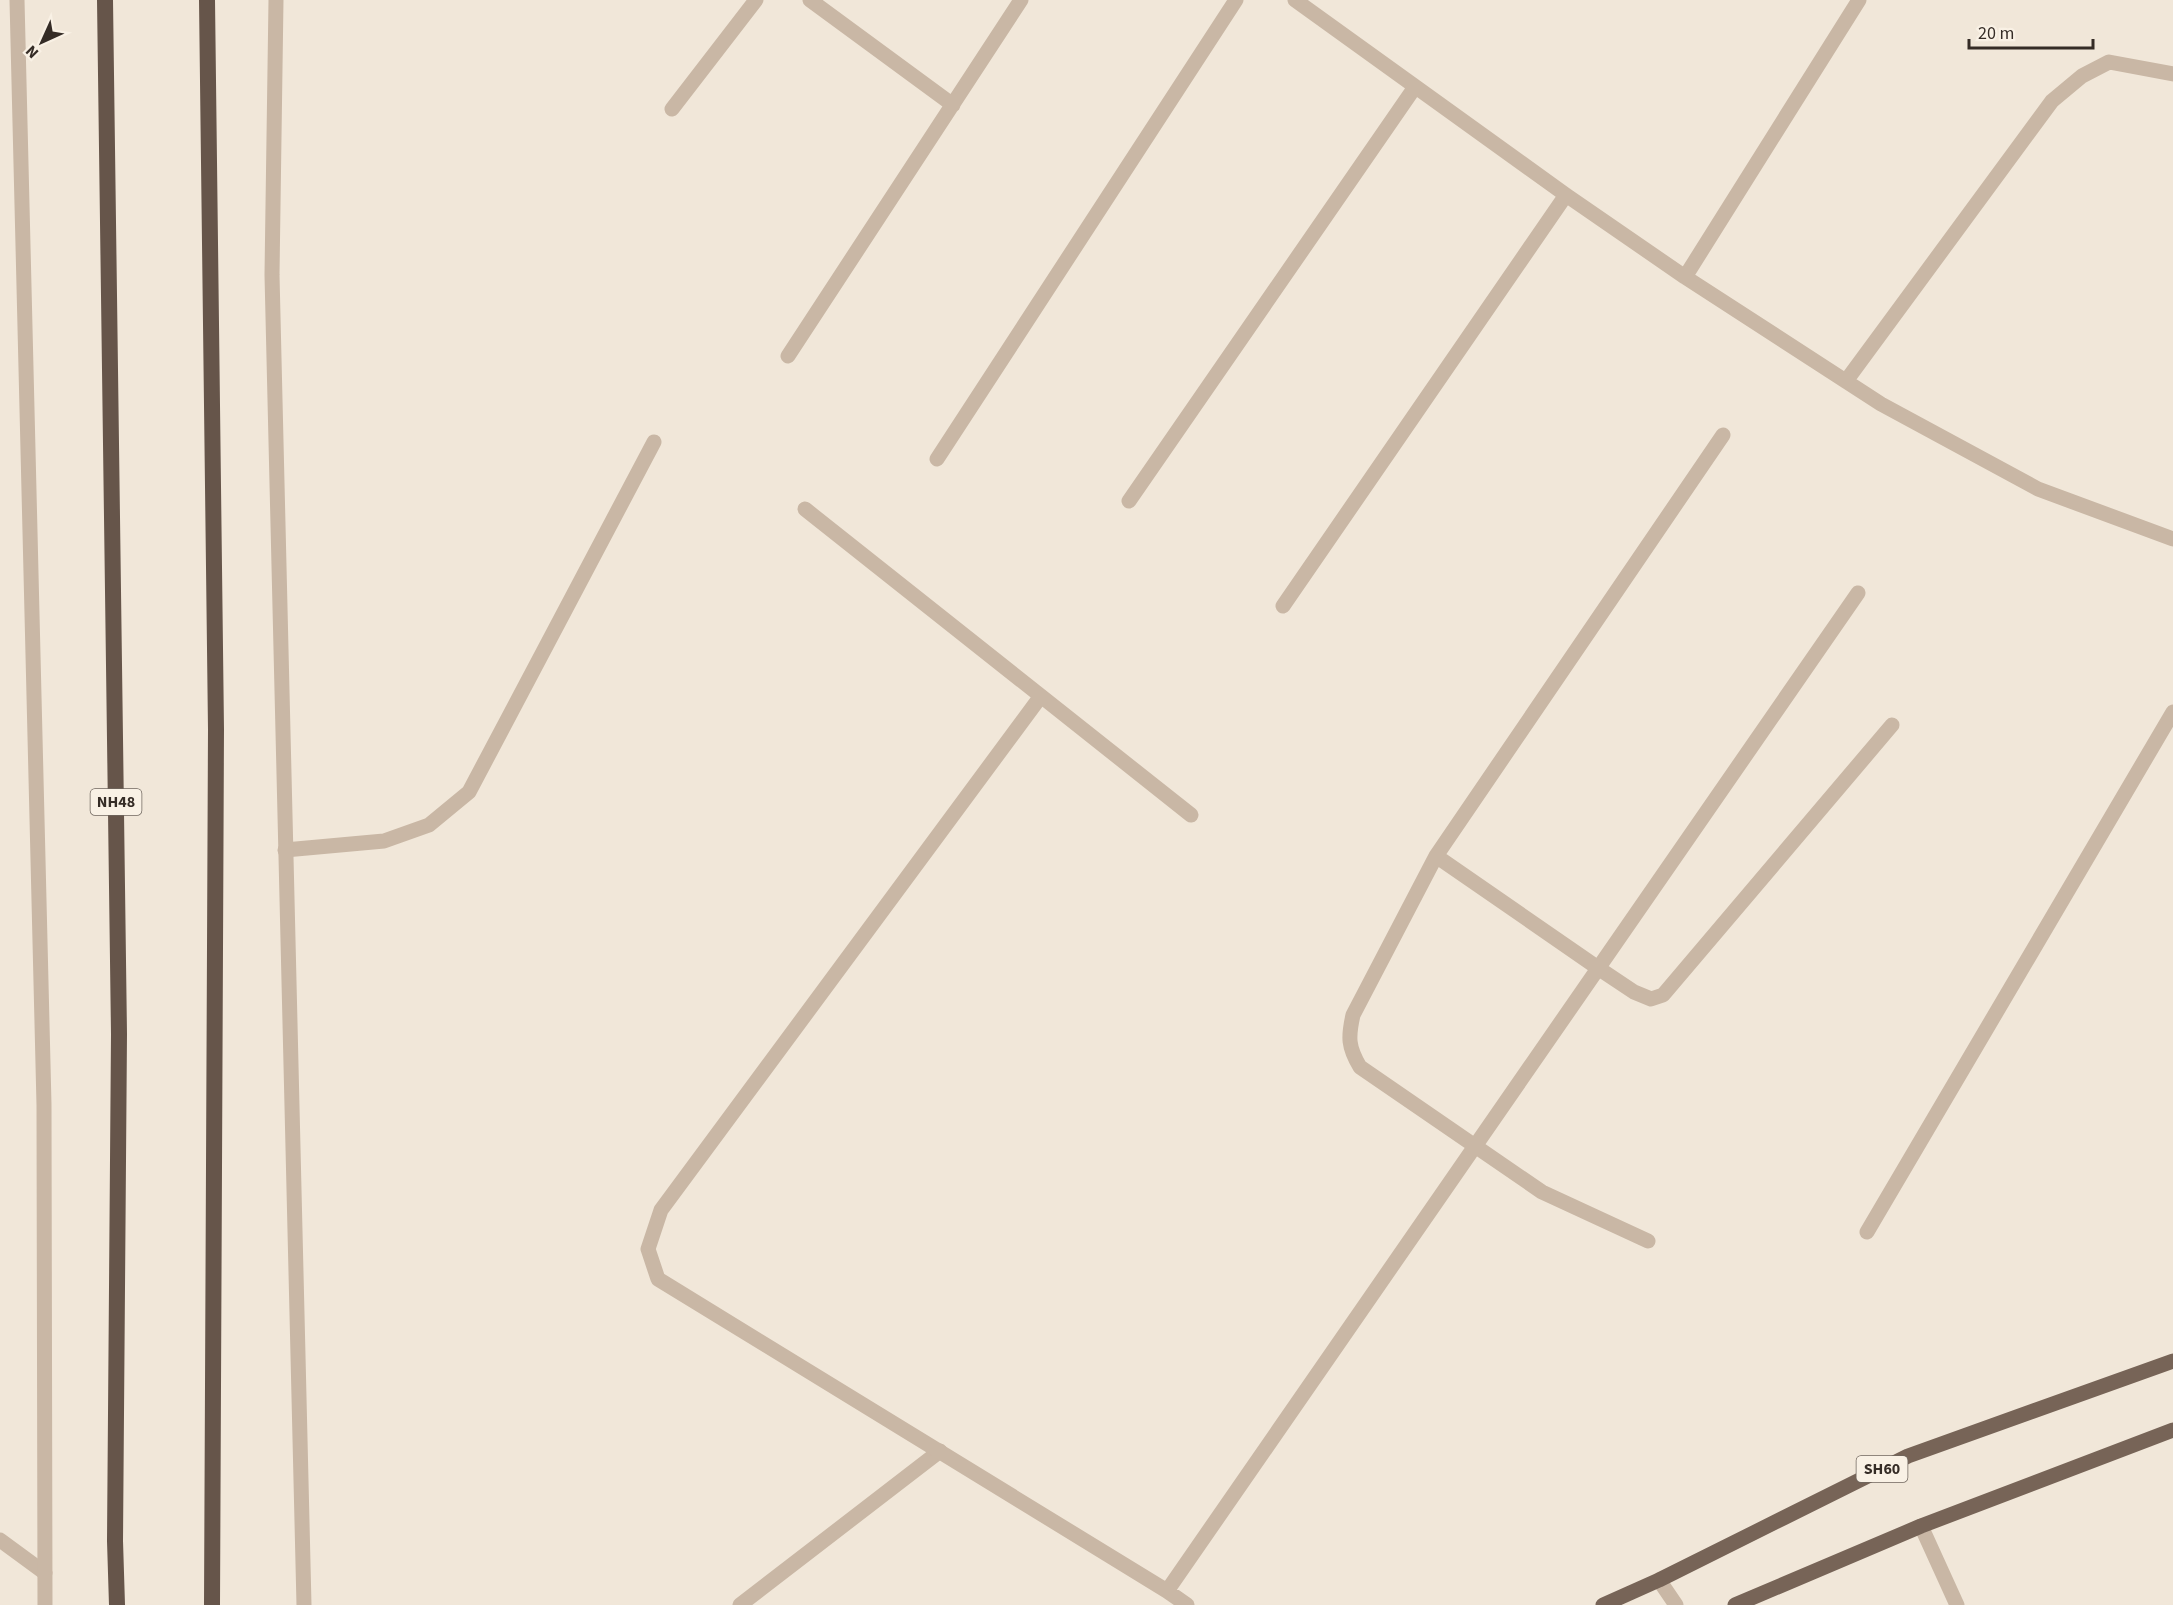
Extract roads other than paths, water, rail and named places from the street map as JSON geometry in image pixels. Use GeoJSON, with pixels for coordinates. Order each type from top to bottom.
{"type":"FeatureCollection","features":[{"type":"Feature","properties":{"kind":"highway","name":"NH48"},"geometry":{"type":"LineString","coordinates":[[105,0],[119,1034],[115,1529],[117,1605]]}},
{"type":"Feature","properties":{"kind":"highway"},"geometry":{"type":"LineString","coordinates":[[207,0],[216,729],[212,1605]]}},
{"type":"Feature","properties":{"kind":"main road","name":"SH60"},"geometry":{"type":"LineString","coordinates":[[1603,1605],[1659,1580],[1908,1456],[2173,1361]]}},
{"type":"Feature","properties":{"kind":"main road"},"geometry":{"type":"LineString","coordinates":[[1735,1605],[1921,1526],[2173,1430]]}},
{"type":"Feature","properties":{"kind":"street"},"geometry":{"type":"LineString","coordinates":[[17,0],[44,1105],[45,1605]]}},
{"type":"Feature","properties":{"kind":"street"},"geometry":{"type":"LineString","coordinates":[[276,0],[272,275],[304,1605]]}},
{"type":"Feature","properties":{"kind":"street"},"geometry":{"type":"LineString","coordinates":[[672,109],[756,0]]}},
{"type":"Feature","properties":{"kind":"street"},"geometry":{"type":"LineString","coordinates":[[810,0],[953,105]]}},
{"type":"Feature","properties":{"kind":"street"},"geometry":{"type":"LineString","coordinates":[[788,356],[1021,0]]}},
{"type":"Feature","properties":{"kind":"street"},"geometry":{"type":"LineString","coordinates":[[937,459],[1236,0]]}},
{"type":"Feature","properties":{"kind":"street"},"geometry":{"type":"LineString","coordinates":[[1295,0],[1566,195],[1685,277],[1881,404],[2038,489],[2173,539]]}},
{"type":"Feature","properties":{"kind":"street"},"geometry":{"type":"LineString","coordinates":[[1685,277],[1859,0]]}},
{"type":"Feature","properties":{"kind":"street"},"geometry":{"type":"LineString","coordinates":[[1846,381],[2052,101],[2082,76],[2109,62],[2173,74]]}},
{"type":"Feature","properties":{"kind":"street"},"geometry":{"type":"LineString","coordinates":[[1129,501],[1415,87]]}},
{"type":"Feature","properties":{"kind":"street"},"geometry":{"type":"LineString","coordinates":[[1282,606],[1566,195]]}},
{"type":"Feature","properties":{"kind":"street"},"geometry":{"type":"LineString","coordinates":[[1648,1241],[1542,1191],[1360,1067],[1351,1052],[1349,1034],[1353,1015],[1436,856],[1722,435]]}},
{"type":"Feature","properties":{"kind":"street"},"geometry":{"type":"LineString","coordinates":[[285,850],[384,841],[429,825],[469,792],[654,442]]}},
{"type":"Feature","properties":{"kind":"street"},"geometry":{"type":"LineString","coordinates":[[805,509],[1191,815]]}},
{"type":"Feature","properties":{"kind":"street"},"geometry":{"type":"LineString","coordinates":[[1167,1591],[1858,593]]}},
{"type":"Feature","properties":{"kind":"street"},"geometry":{"type":"LineString","coordinates":[[1041,696],[661,1210],[648,1250],[658,1279],[1187,1605]]}},
{"type":"Feature","properties":{"kind":"street"},"geometry":{"type":"LineString","coordinates":[[1868,1232],[2173,712]]}},
{"type":"Feature","properties":{"kind":"street"},"geometry":{"type":"LineString","coordinates":[[1436,856],[1634,992],[1651,999],[1663,995],[1892,725]]}},
{"type":"Feature","properties":{"kind":"street"},"geometry":{"type":"LineString","coordinates":[[740,1605],[940,1451]]}},
{"type":"Feature","properties":{"kind":"street"},"geometry":{"type":"LineString","coordinates":[[1921,1526],[1957,1605]]}},
{"type":"Feature","properties":{"kind":"street"},"geometry":{"type":"LineString","coordinates":[[0,1540],[45,1573]]}},
{"type":"Feature","properties":{"kind":"street"},"geometry":{"type":"LineString","coordinates":[[1659,1580],[1676,1605]]}}]}
